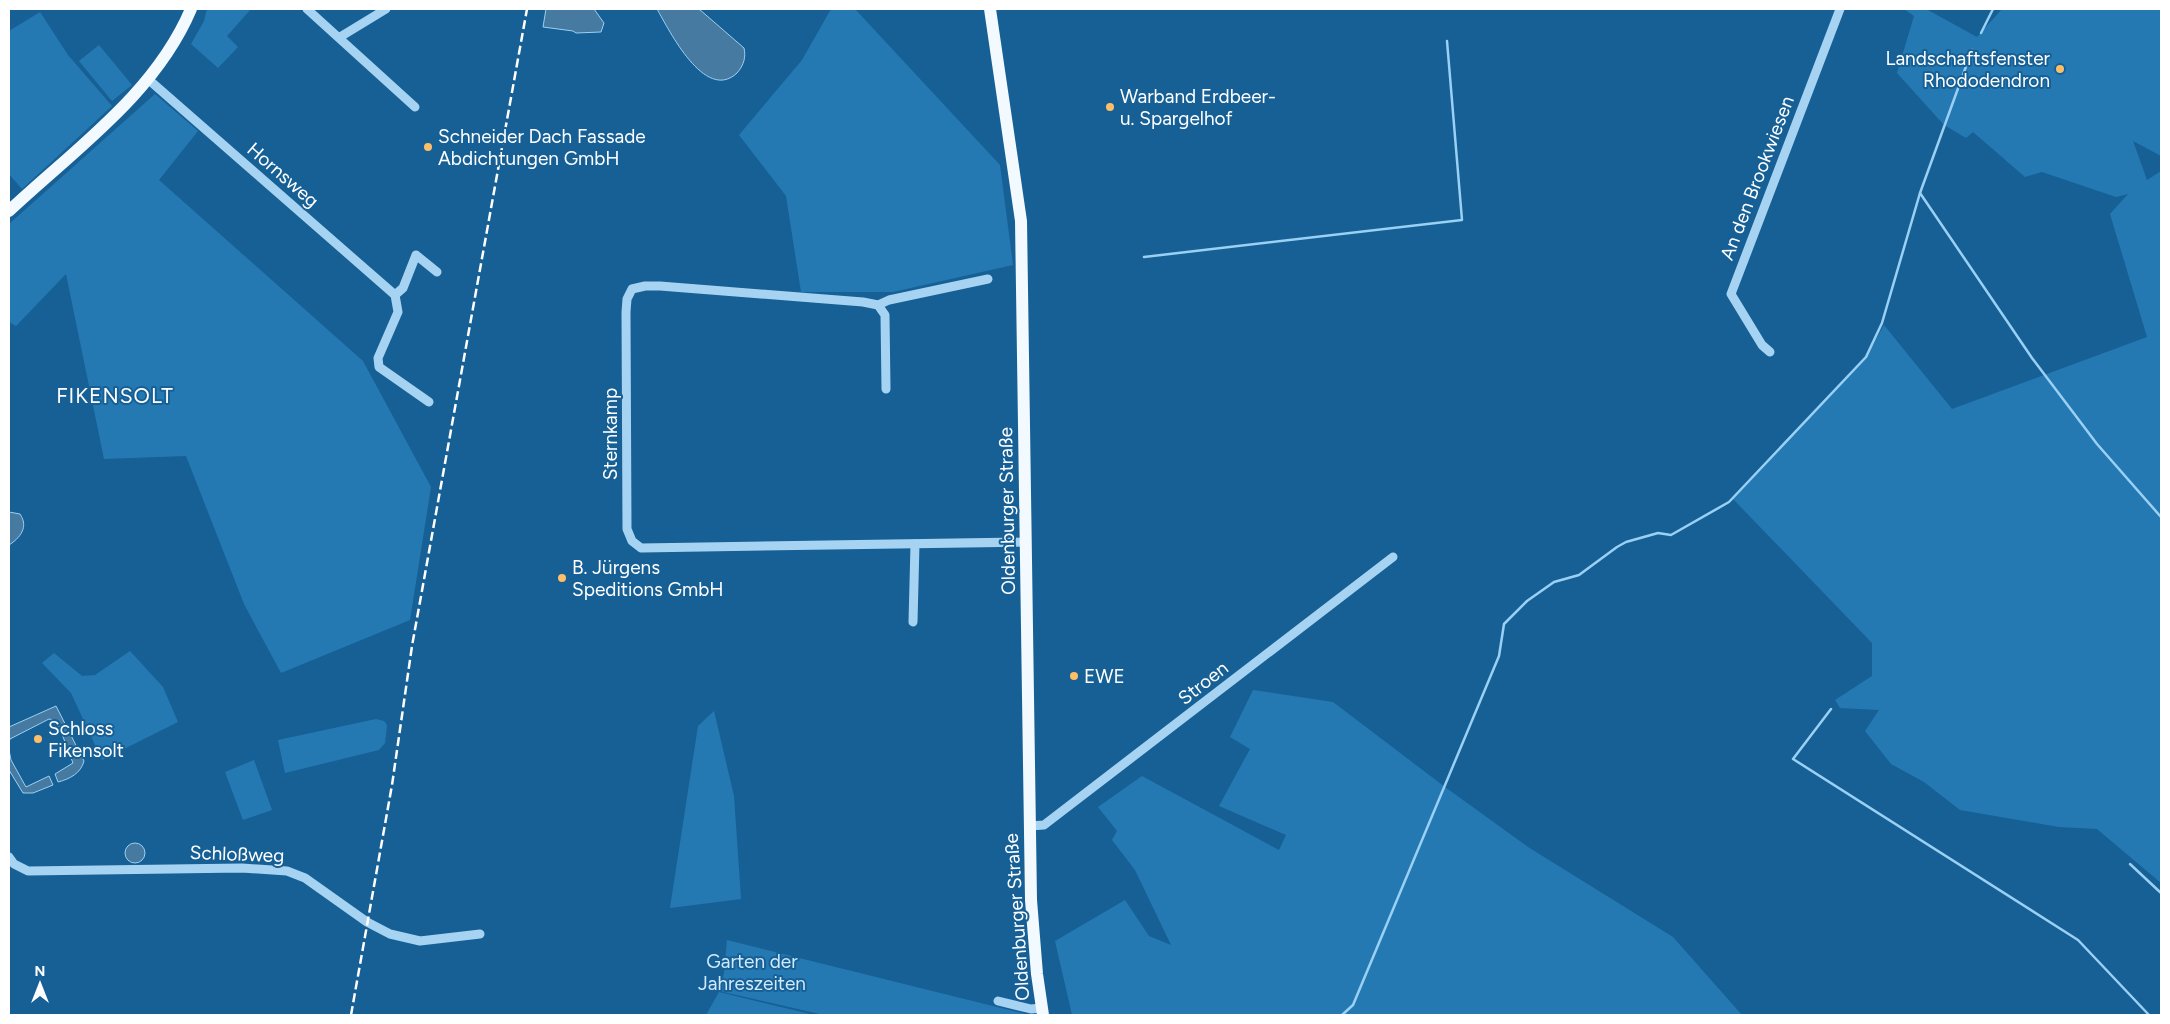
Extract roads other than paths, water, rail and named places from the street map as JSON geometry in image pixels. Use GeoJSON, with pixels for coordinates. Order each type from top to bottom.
{"type":"FeatureCollection","features":[{"type":"Feature","properties":{"kind":"main road"},"geometry":{"type":"LineString","coordinates":[[9,211],[149,80],[168,53],[191,9]]}},
{"type":"Feature","properties":{"kind":"main road","name":"Oldenburger Straße"},"geometry":{"type":"LineString","coordinates":[[990,9],[1021,221],[1031,900],[1042,1012]]}},
{"type":"Feature","properties":{"kind":"street"},"geometry":{"type":"LineString","coordinates":[[307,9],[415,107]]}},
{"type":"Feature","properties":{"kind":"street"},"geometry":{"type":"LineString","coordinates":[[340,37],[386,9]]}},
{"type":"Feature","properties":{"kind":"street","name":"An den Brookwiesen"},"geometry":{"type":"LineString","coordinates":[[1770,352],[1762,345],[1731,294],[1840,9]]}},
{"type":"Feature","properties":{"kind":"street","name":"Hornsweg"},"geometry":{"type":"LineString","coordinates":[[149,80],[395,296]]}},
{"type":"Feature","properties":{"kind":"street"},"geometry":{"type":"LineString","coordinates":[[429,402],[379,367],[378,358],[398,312],[395,296],[403,288],[416,255],[437,272]]}},
{"type":"Feature","properties":{"kind":"street","name":"Sternkamp"},"geometry":{"type":"LineString","coordinates":[[988,279],[889,300],[878,305],[862,302],[660,286],[645,286],[632,289],[627,299],[626,312],[627,529],[632,541],[641,548],[1026,542]]}},
{"type":"Feature","properties":{"kind":"street"},"geometry":{"type":"LineString","coordinates":[[878,305],[885,315],[886,389]]}},
{"type":"Feature","properties":{"kind":"street"},"geometry":{"type":"LineString","coordinates":[[913,622],[915,544]]}},
{"type":"Feature","properties":{"kind":"street","name":"Stroen"},"geometry":{"type":"LineString","coordinates":[[1030,826],[1044,825],[1393,557]]}},
{"type":"Feature","properties":{"kind":"street","name":"Schloßweg"},"geometry":{"type":"LineString","coordinates":[[9,857],[14,864],[28,870],[242,868],[287,870],[305,878],[367,922],[390,934],[420,941],[480,934]]}},
{"type":"Feature","properties":{"kind":"street"},"geometry":{"type":"LineString","coordinates":[[998,1001],[1042,1012]]}},
{"type":"Feature","properties":{"kind":"waterway"},"geometry":{"type":"LineString","coordinates":[[1981,33],[1993,9]]}},
{"type":"Feature","properties":{"kind":"waterway"},"geometry":{"type":"LineString","coordinates":[[1144,257],[1462,220],[1447,41]]}},
{"type":"Feature","properties":{"kind":"waterway"},"geometry":{"type":"LineString","coordinates":[[1920,193],[1972,50]]}},
{"type":"Feature","properties":{"kind":"waterway"},"geometry":{"type":"LineString","coordinates":[[1342,1015],[1353,1005],[1499,656],[1504,624],[1527,601],[1554,582],[1579,575],[1626,542],[1658,533],[1671,535],[1729,502],[1866,357],[1882,323],[1920,193],[2032,358],[2097,444],[2161,517]]}},
{"type":"Feature","properties":{"kind":"waterway"},"geometry":{"type":"LineString","coordinates":[[1831,709],[1793,759],[2078,940],[2149,1015]]}},
{"type":"Feature","properties":{"kind":"waterway"},"geometry":{"type":"LineString","coordinates":[[2130,864],[2161,893]]}},
{"type":"Feature","properties":{"kind":"railway"},"geometry":{"type":"LineString","coordinates":[[351,1015],[392,785],[412,646],[527,9]]}},
{"type":"Feature","properties":{"kind":"place","name":"Landschaftsfenster Rhododendron"},"geometry":{"type":"Point","coordinates":[2060,69]}},
{"type":"Feature","properties":{"kind":"place","name":"Warband Erdbeer- u. Spargelhof"},"geometry":{"type":"Point","coordinates":[1110,107]}},
{"type":"Feature","properties":{"kind":"place","name":"Schneider Dach Fassade Abdichtungen GmbH"},"geometry":{"type":"Point","coordinates":[428,147]}},
{"type":"Feature","properties":{"kind":"place","name":"B. Jürgens Speditions GmbH"},"geometry":{"type":"Point","coordinates":[562,578]}},
{"type":"Feature","properties":{"kind":"place","name":"EWE"},"geometry":{"type":"Point","coordinates":[1074,676]}},
{"type":"Feature","properties":{"kind":"place","name":"Schloss Fikensolt"},"geometry":{"type":"Point","coordinates":[38,739]}},
{"type":"Feature","properties":{"kind":"district","name":"FIKENSOLT"},"geometry":{"type":"Point","coordinates":[115,395]}},
{"type":"Feature","properties":{"kind":"park label","name":"Garten der Jahreszeiten"},"geometry":{"type":"Point","coordinates":[752,972]}}]}
